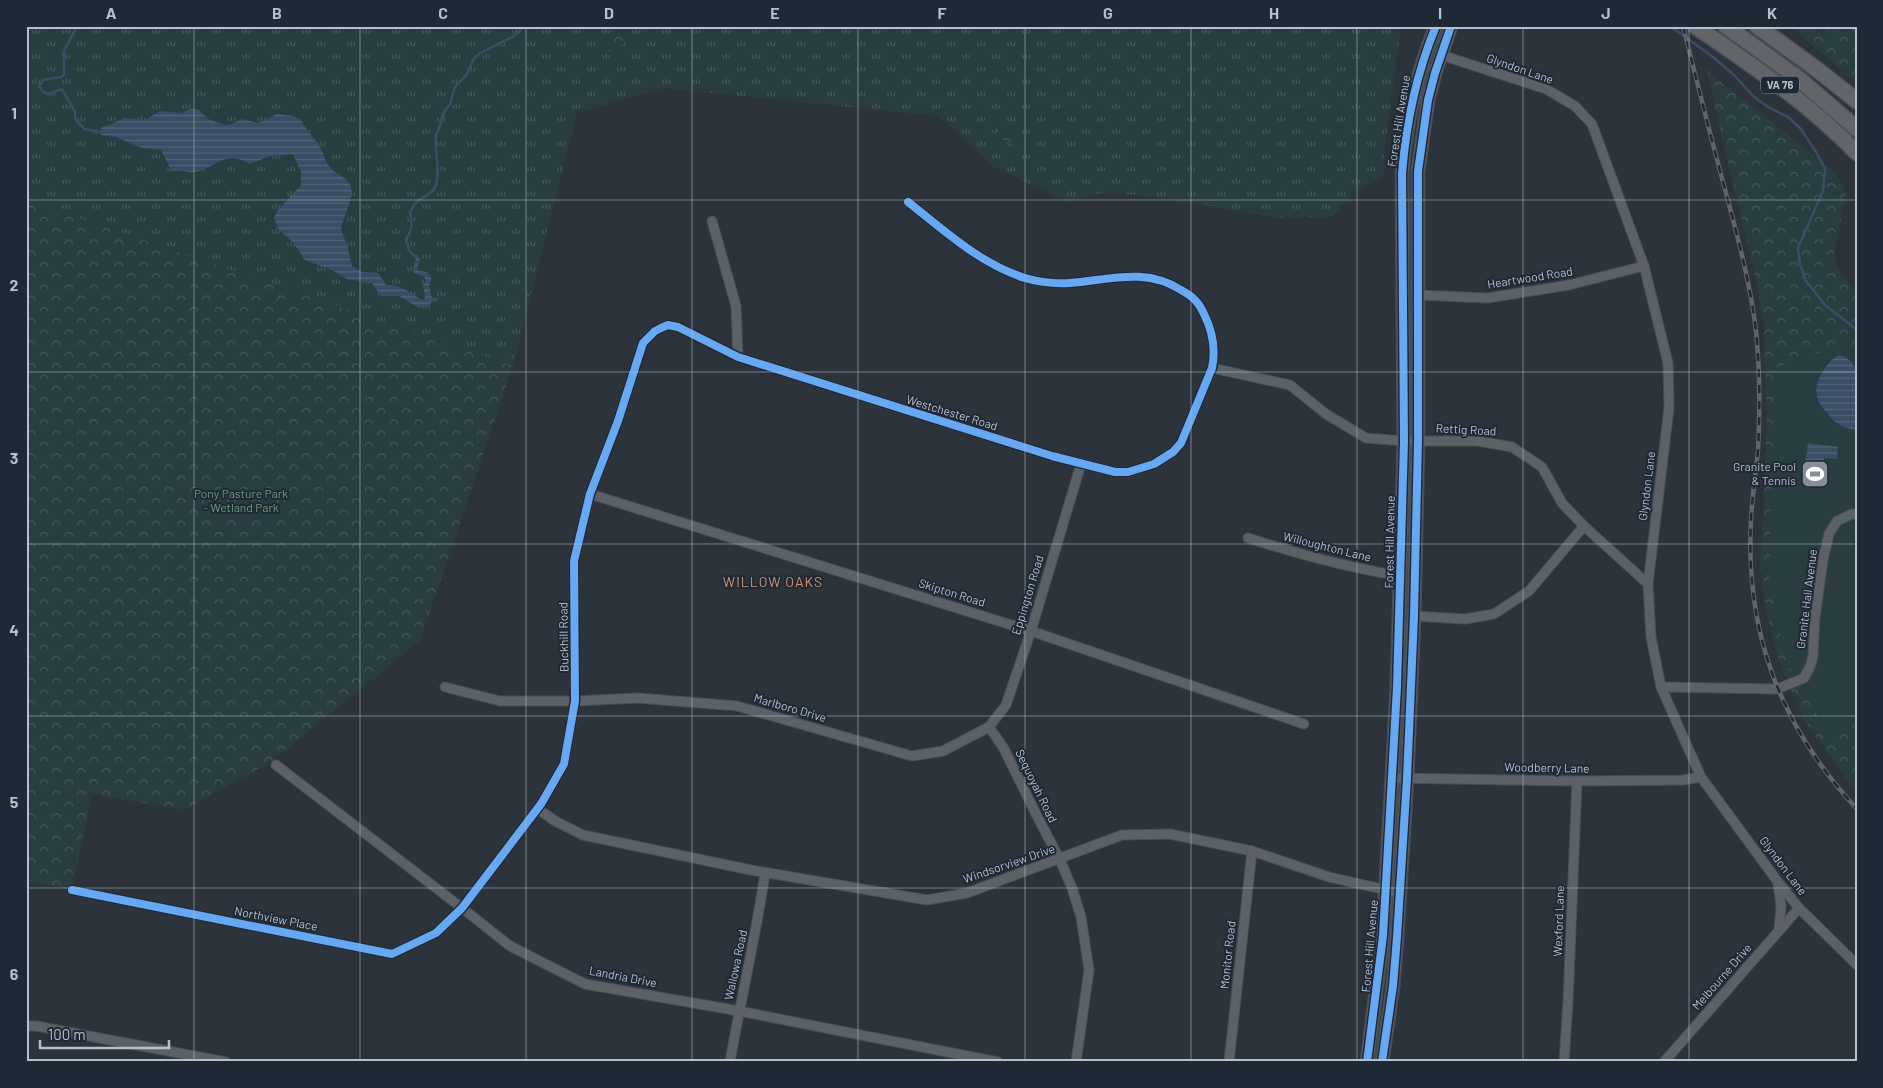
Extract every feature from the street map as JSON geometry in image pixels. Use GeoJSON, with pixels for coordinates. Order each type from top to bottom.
{"type":"FeatureCollection","features":[{"type":"Feature","properties":{"kind":"highway","name":"VA 76"},"geometry":{"type":"LineString","coordinates":[[1695,26],[1785,89],[1857,153]]}},
{"type":"Feature","properties":{"kind":"highway","name":"VA 76"},"geometry":{"type":"LineString","coordinates":[[1726,26],[1798,78],[1857,129]]}},
{"type":"Feature","properties":{"kind":"highway","name":"VA 76"},"geometry":{"type":"LineString","coordinates":[[1757,26],[1857,101]]}},
{"type":"Feature","properties":{"kind":"main road","name":"Forest Hill Avenue"},"geometry":{"type":"LineString","coordinates":[[1368,1062],[1380,970],[1393,778],[1401,576],[1404,440],[1401,191],[1403,154],[1410,109],[1419,70],[1436,26]]}},
{"type":"Feature","properties":{"kind":"main road","name":"Forest Hill Avenue"},"geometry":{"type":"LineString","coordinates":[[1382,1062],[1393,986],[1400,893],[1414,616],[1418,441],[1416,192],[1419,149],[1428,100],[1451,26]]}},
{"type":"Feature","properties":{"kind":"street","name":"Glyndon Lane"},"geometry":{"type":"LineString","coordinates":[[1441,56],[1546,89],[1575,106],[1592,124],[1644,266],[1668,363],[1669,408],[1648,584],[1651,637],[1661,687],[1701,777],[1799,908],[1857,966]]}},
{"type":"Feature","properties":{"kind":"street","name":"Westchester Road"},"geometry":{"type":"LineString","coordinates":[[644,343],[655,331],[668,325],[678,327],[738,357],[1081,464],[1116,472],[1128,472],[1154,464],[1173,452],[1181,443],[1212,368],[1214,358],[1213,333],[1200,304],[1177,287],[1146,276],[1068,283],[1025,278],[986,260],[970,250],[908,202]]}},
{"type":"Feature","properties":{"kind":"street"},"geometry":{"type":"LineString","coordinates":[[712,221],[736,306],[738,357]]}},
{"type":"Feature","properties":{"kind":"street","name":"Heartwood Road"},"geometry":{"type":"LineString","coordinates":[[1418,295],[1488,298],[1569,285],[1644,266]]}},
{"type":"Feature","properties":{"kind":"street","name":"Buckhill Road"},"geometry":{"type":"LineString","coordinates":[[462,908],[538,809],[564,764],[575,701],[574,561],[590,494],[618,421],[644,343]]}},
{"type":"Feature","properties":{"kind":"street","name":"Rettig Road"},"geometry":{"type":"LineString","coordinates":[[1212,368],[1290,385],[1326,414],[1366,438],[1418,441],[1478,441],[1512,447],[1542,467],[1562,504],[1648,584]]}},
{"type":"Feature","properties":{"kind":"street","name":"Eppington Road"},"geometry":{"type":"LineString","coordinates":[[988,728],[1006,705],[1031,630],[1081,464]]}},
{"type":"Feature","properties":{"kind":"street","name":"Skipton Road"},"geometry":{"type":"LineString","coordinates":[[590,494],[1031,630],[1304,724]]}},
{"type":"Feature","properties":{"kind":"street","name":"Granite Hall Avenue"},"geometry":{"type":"LineString","coordinates":[[1661,687],[1777,689],[1804,678],[1813,656],[1815,617],[1823,560],[1829,534],[1837,521],[1852,514],[1857,514]]}},
{"type":"Feature","properties":{"kind":"street"},"geometry":{"type":"LineString","coordinates":[[1414,616],[1466,620],[1494,614],[1528,591],[1584,526]]}},
{"type":"Feature","properties":{"kind":"street","name":"Willoughton Lane"},"geometry":{"type":"LineString","coordinates":[[1248,538],[1314,559],[1401,576]]}},
{"type":"Feature","properties":{"kind":"street","name":"Marlboro Drive"},"geometry":{"type":"LineString","coordinates":[[445,688],[500,700],[575,701],[638,698],[737,706],[912,756],[943,751],[988,728]]}},
{"type":"Feature","properties":{"kind":"street","name":"Sequoyah Road"},"geometry":{"type":"LineString","coordinates":[[988,728],[1003,747],[1060,860],[1072,888],[1081,917],[1089,970],[1076,1062]]}},
{"type":"Feature","properties":{"kind":"street","name":"Landria Drive"},"geometry":{"type":"LineString","coordinates":[[276,765],[510,946],[585,984],[739,1011],[998,1062]]}},
{"type":"Feature","properties":{"kind":"street","name":"Woodberry Lane"},"geometry":{"type":"LineString","coordinates":[[1393,778],[1577,781],[1683,780],[1701,777]]}},
{"type":"Feature","properties":{"kind":"street","name":"Wexford Lane"},"geometry":{"type":"LineString","coordinates":[[1564,1062],[1577,781]]}},
{"type":"Feature","properties":{"kind":"street","name":"Windsorview Drive"},"geometry":{"type":"LineString","coordinates":[[538,809],[555,821],[583,835],[766,873],[927,900],[967,893],[1060,860],[1122,835],[1170,834],[1252,851],[1330,877],[1400,893]]}},
{"type":"Feature","properties":{"kind":"street","name":"Monitor Road"},"geometry":{"type":"LineString","coordinates":[[1229,1062],[1252,851]]}},
{"type":"Feature","properties":{"kind":"street","name":"Wallowa Road"},"geometry":{"type":"LineString","coordinates":[[730,1062],[766,873]]}},
{"type":"Feature","properties":{"kind":"street"},"geometry":{"type":"LineString","coordinates":[[1778,882],[1781,906],[1779,930]]}},
{"type":"Feature","properties":{"kind":"street","name":"Northview Place"},"geometry":{"type":"LineString","coordinates":[[72,890],[392,954],[436,932],[462,908]]}},
{"type":"Feature","properties":{"kind":"street","name":"Melbourne Drive"},"geometry":{"type":"LineString","coordinates":[[1664,1062],[1799,908]]}},
{"type":"Feature","properties":{"kind":"street"},"geometry":{"type":"LineString","coordinates":[[26,1026],[36,1026],[226,1062]]}},
{"type":"Feature","properties":{"kind":"green space"},"geometry":{"type":"Polygon","coordinates":[[[26,26],[1401,26],[1384,153],[1383,177],[1352,193],[1333,217],[1276,218],[1165,198],[1106,192],[1066,201],[996,168],[938,116],[664,88],[577,113],[513,366],[26,200],[26,26]]]}},
{"type":"Feature","properties":{"kind":"green space"},"geometry":{"type":"Polygon","coordinates":[[[1788,26],[1857,26],[1857,83],[1794,30],[1788,26]]]}},
{"type":"Feature","properties":{"kind":"green space"},"geometry":{"type":"Polygon","coordinates":[[[620,29],[626,31],[628,35],[618,54],[615,56],[611,55],[608,47],[616,32],[620,29]]]}},
{"type":"Feature","properties":{"kind":"green space"},"geometry":{"type":"Polygon","coordinates":[[[1706,70],[1833,170],[1846,193],[1834,254],[1837,267],[1857,295],[1857,382],[1805,691],[1825,728],[1857,712],[1857,794],[1805,721],[1781,668],[1768,620],[1760,568],[1767,424],[1764,326],[1757,284],[1706,70]]]}},
{"type":"Feature","properties":{"kind":"green space"},"geometry":{"type":"Polygon","coordinates":[[[997,129],[1001,129],[1032,146],[1036,149],[1035,155],[1030,155],[1005,141],[997,135],[997,129]]]}},
{"type":"Feature","properties":{"kind":"green space","name":"Pony Pasture Park - Wetland Park"},"geometry":{"type":"Polygon","coordinates":[[[26,200],[513,366],[420,641],[272,761],[185,810],[92,794],[72,890],[26,880],[26,200]]]}},
{"type":"Feature","properties":{"kind":"green space","name":"Granite Pool & Tennis"},"geometry":{"type":"Polygon","coordinates":[[[1840,345],[1857,359],[1857,723],[1831,737],[1785,658],[1769,581],[1775,368],[1840,345]]]}},
{"type":"Feature","properties":{"kind":"water"},"geometry":{"type":"Polygon","coordinates":[[[191,109],[199,110],[208,119],[225,125],[242,119],[258,123],[277,114],[293,116],[301,120],[319,145],[326,162],[350,184],[351,198],[341,229],[352,266],[362,272],[378,273],[386,285],[402,288],[423,300],[425,297],[423,286],[426,280],[424,277],[414,273],[413,269],[416,259],[413,256],[415,254],[420,260],[417,267],[418,270],[428,273],[430,276],[429,286],[432,298],[438,298],[438,301],[419,308],[399,296],[382,296],[372,283],[347,279],[334,271],[305,260],[293,242],[278,229],[274,218],[277,211],[301,185],[301,172],[293,154],[270,156],[250,164],[234,158],[227,159],[194,172],[174,171],[171,170],[161,150],[142,148],[116,137],[101,135],[101,128],[124,118],[145,120],[160,111],[181,113],[191,109]]]}},
{"type":"Feature","properties":{"kind":"water"},"geometry":{"type":"Polygon","coordinates":[[[1840,355],[1853,364],[1857,379],[1857,430],[1844,427],[1834,420],[1822,407],[1817,396],[1818,380],[1821,374],[1835,357],[1840,355]]]}},
{"type":"Feature","properties":{"kind":"water"},"geometry":{"type":"Polygon","coordinates":[[[1808,443],[1838,447],[1837,459],[1824,458],[1822,478],[1803,476],[1808,443]]]}},
{"type":"Feature","properties":{"kind":"waterway"},"geometry":{"type":"LineString","coordinates":[[77,26],[64,51],[64,75],[43,80],[39,86],[43,92],[48,94],[62,89],[75,112],[75,119],[84,129],[101,132]]}},
{"type":"Feature","properties":{"kind":"waterway"},"geometry":{"type":"LineString","coordinates":[[413,255],[409,250],[406,240],[411,227],[410,213],[415,203],[431,192],[436,184],[438,171],[436,135],[444,112],[450,104],[455,87],[467,74],[473,60],[480,53],[514,36],[524,26]]}},
{"type":"Feature","properties":{"kind":"waterway"},"geometry":{"type":"LineString","coordinates":[[1670,26],[1713,57],[1734,75],[1753,96],[1768,107],[1788,117],[1801,129],[1816,152],[1825,168],[1823,191],[1798,248],[1800,264],[1806,281],[1825,305],[1857,330]]}},
{"type":"Feature","properties":{"kind":"railway"},"geometry":{"type":"LineString","coordinates":[[1683,26],[1742,256],[1756,331],[1759,420],[1752,511],[1751,561],[1754,601],[1762,639],[1773,675],[1788,711],[1807,745],[1830,777],[1857,809]]}},
{"type":"Feature","properties":{"kind":"cycle path"},"geometry":{"type":"LineString","coordinates":[[1367,1062],[1383,936],[1397,687],[1404,441],[1402,174],[1406,136],[1413,99],[1423,62],[1436,26]]}},
{"type":"Feature","properties":{"kind":"cycle path"},"geometry":{"type":"LineString","coordinates":[[1382,1062],[1393,986],[1397,937],[1407,778],[1414,616],[1418,441],[1418,171],[1428,100],[1451,26]]}},
{"type":"Feature","properties":{"kind":"cycle path"},"geometry":{"type":"LineString","coordinates":[[72,890],[392,954],[436,933],[462,908],[541,804],[564,764],[575,701],[574,561],[590,494],[618,421],[643,343],[655,331],[668,325],[678,327],[738,357],[1052,456],[1115,472],[1128,472],[1154,464],[1173,452],[1181,443],[1212,368],[1214,347],[1210,327],[1195,300],[1185,292],[1167,283],[1140,277],[1065,283],[1042,282],[1025,278],[1009,272],[978,255],[949,235],[908,202]]}},
{"type":"Feature","properties":{"kind":"place","name":"Granite Pool & Tennis"},"geometry":{"type":"Point","coordinates":[1815,474]}},
{"type":"Feature","properties":{"kind":"district","name":"WILLOW OAKS"},"geometry":{"type":"Point","coordinates":[773,582]}}]}
